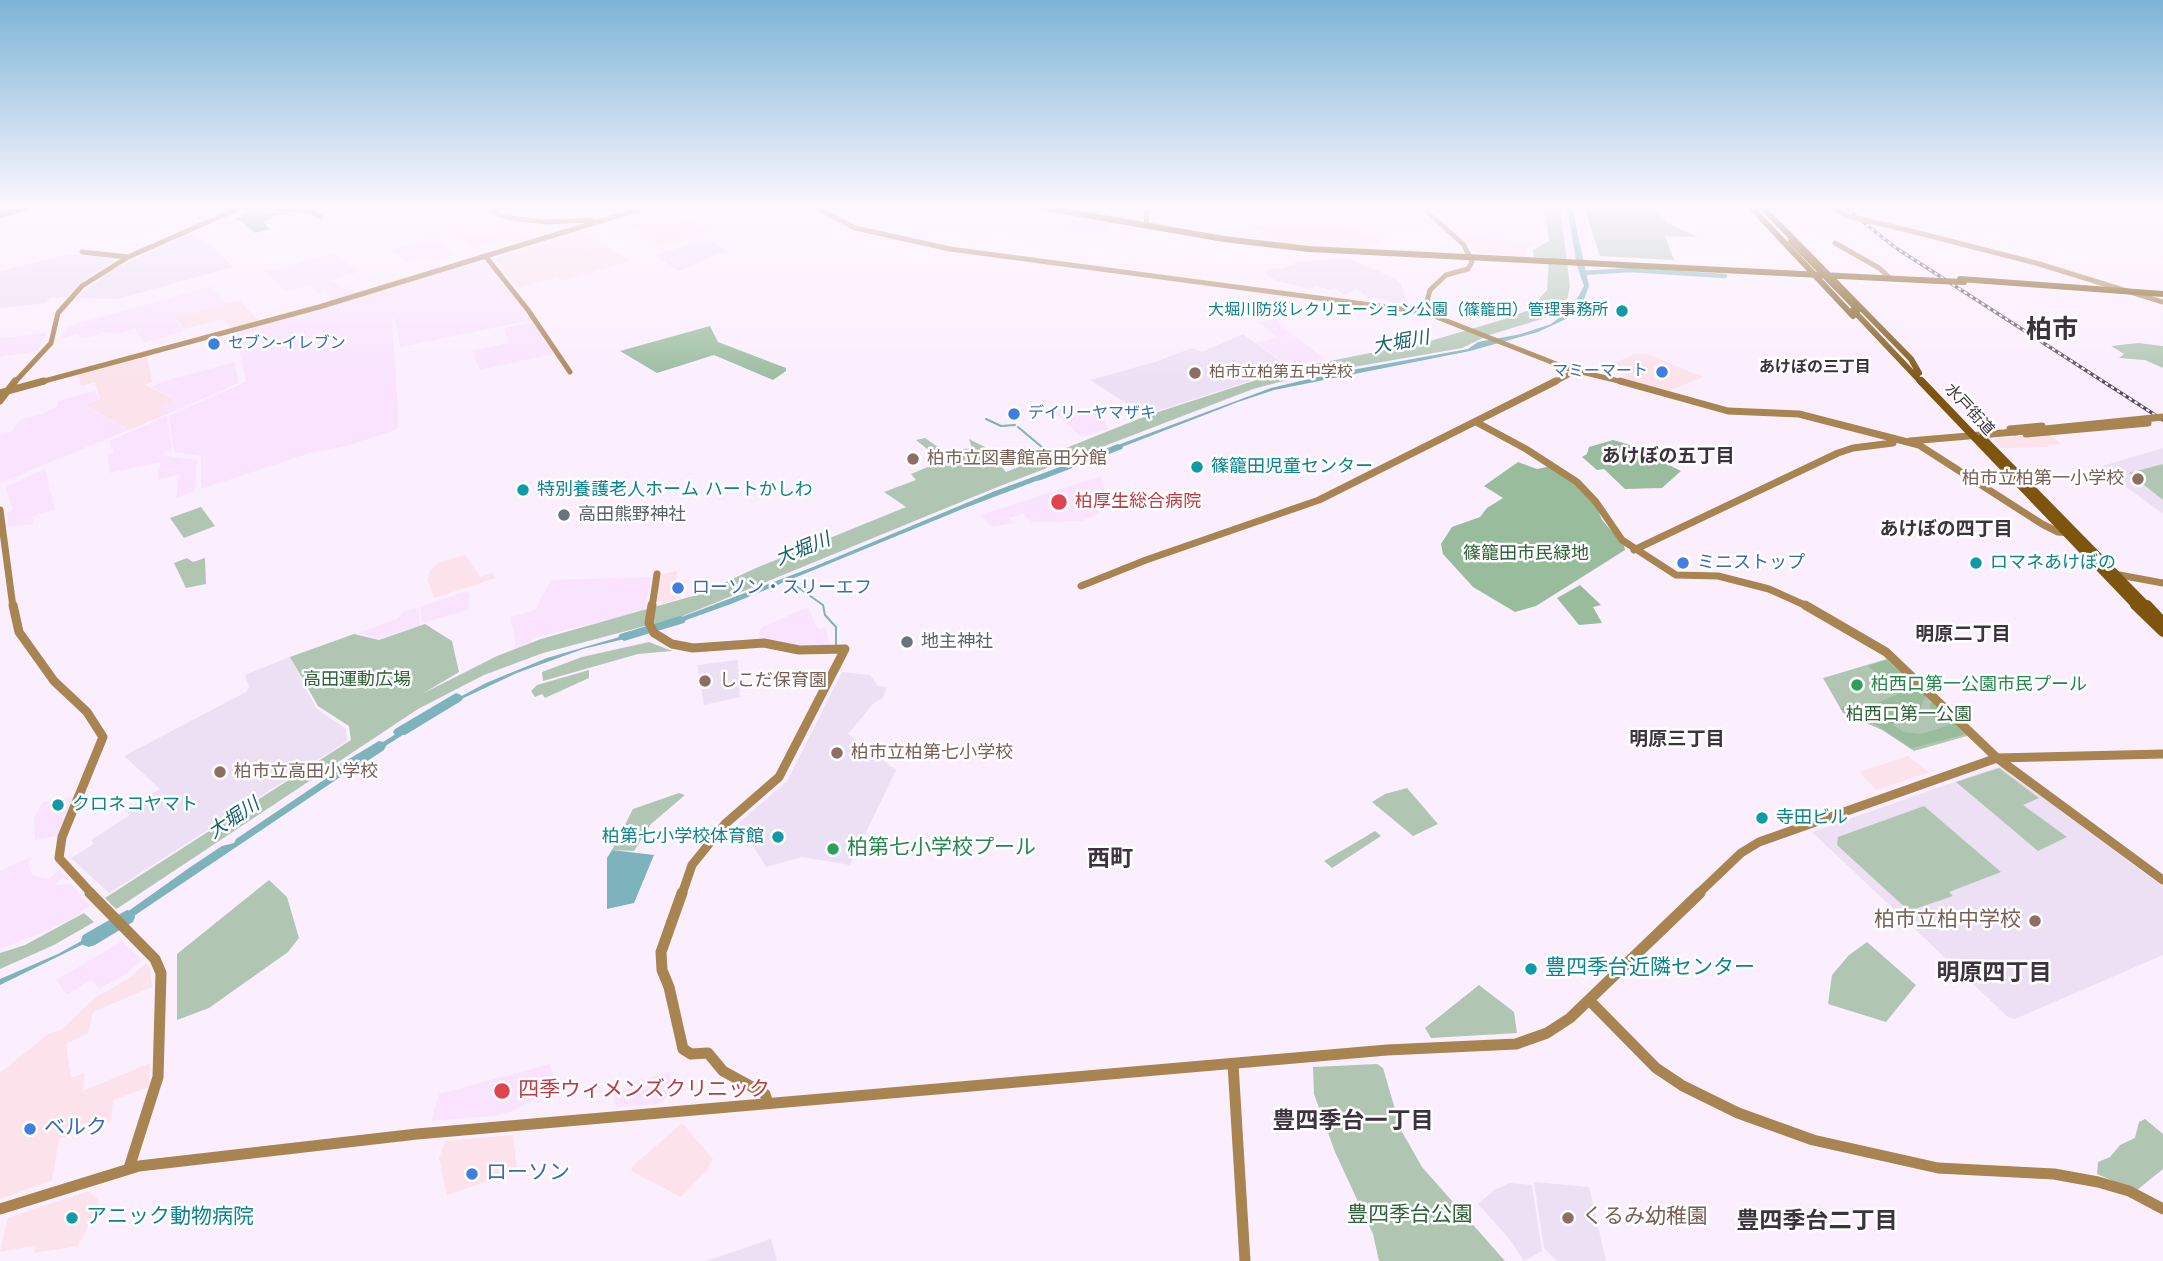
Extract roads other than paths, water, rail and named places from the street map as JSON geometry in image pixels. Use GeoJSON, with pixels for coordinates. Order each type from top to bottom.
{"type":"FeatureCollection","features":[{"type":"Feature","properties":{"kind":"highway"},"geometry":{"type":"LineString","coordinates":[[1671,266],[1962,280],[2128,291],[2163,298]]}},
{"type":"Feature","properties":{"kind":"highway"},"geometry":{"type":"LineString","coordinates":[[1807,266],[1873,337],[1903,362]]}},
{"type":"Feature","properties":{"kind":"highway","name":"水戸街道"},"geometry":{"type":"LineString","coordinates":[[1813,266],[1919,373],[1975,435]]}},
{"type":"Feature","properties":{"kind":"highway"},"geometry":{"type":"LineString","coordinates":[[1819,266],[1911,359],[1919,373]]}},
{"type":"Feature","properties":{"kind":"highway"},"geometry":{"type":"LineString","coordinates":[[1962,280],[2163,298]]}},
{"type":"Feature","properties":{"kind":"highway","name":"水戸街道"},"geometry":{"type":"LineString","coordinates":[[1856,310],[2163,632]]}},
{"type":"Feature","properties":{"kind":"highway","name":"水戸街道"},"geometry":{"type":"LineString","coordinates":[[2109,574],[2163,622]]}},
{"type":"Feature","properties":{"kind":"street"},"geometry":{"type":"LineString","coordinates":[[0,401],[3,392],[51,343],[58,313],[72,295],[113,266]]}},
{"type":"Feature","properties":{"kind":"street"},"geometry":{"type":"LineString","coordinates":[[3,392],[308,310],[456,266]]}},
{"type":"Feature","properties":{"kind":"street"},"geometry":{"type":"LineString","coordinates":[[493,266],[528,310],[570,372]]}},
{"type":"Feature","properties":{"kind":"street"},"geometry":{"type":"LineString","coordinates":[[1077,266],[1424,312],[1576,371],[1670,393],[1728,411],[1799,414],[1903,442],[1938,455],[2053,530],[2070,533]]}},
{"type":"Feature","properties":{"kind":"street"},"geometry":{"type":"LineString","coordinates":[[1424,312],[1430,290],[1446,275],[1471,266]]}},
{"type":"Feature","properties":{"kind":"street"},"geometry":{"type":"LineString","coordinates":[[1871,266],[1888,277]]}},
{"type":"Feature","properties":{"kind":"street"},"geometry":{"type":"LineString","coordinates":[[2042,266],[2139,295]]}},
{"type":"Feature","properties":{"kind":"street"},"geometry":{"type":"LineString","coordinates":[[1081,586],[1157,556],[1319,500],[1576,371]]}},
{"type":"Feature","properties":{"kind":"street"},"geometry":{"type":"LineString","coordinates":[[2134,417],[2148,424],[2018,435],[1995,433],[1996,430],[2134,417]]}},
{"type":"Feature","properties":{"kind":"street"},"geometry":{"type":"LineString","coordinates":[[1634,550],[1853,447],[2163,417]]}},
{"type":"Feature","properties":{"kind":"street"},"geometry":{"type":"LineString","coordinates":[[1476,422],[1526,449],[1577,482],[1596,502],[1622,541],[1681,577],[1718,576],[1755,584],[1840,624],[1900,663],[1997,758],[2163,880]]}},
{"type":"Feature","properties":{"kind":"street"},"geometry":{"type":"LineString","coordinates":[[0,510],[19,632],[54,681],[87,712],[103,737],[62,837],[59,858],[155,959],[161,973],[158,1077],[129,1168]]}},
{"type":"Feature","properties":{"kind":"street"},"geometry":{"type":"LineString","coordinates":[[657,574],[649,621],[658,636],[681,647],[764,643],[799,650],[845,649],[779,776],[725,824],[692,865],[661,952],[662,970],[669,988],[683,1049],[691,1054],[708,1053],[723,1071],[768,1097],[768,1103]]}},
{"type":"Feature","properties":{"kind":"street"},"geometry":{"type":"LineString","coordinates":[[2109,574],[2163,583]]}},
{"type":"Feature","properties":{"kind":"street"},"geometry":{"type":"LineString","coordinates":[[0,1209],[129,1168],[391,1137],[1387,1050],[1516,1044],[1560,1026],[1750,847],[1997,758],[2163,754]]}},
{"type":"Feature","properties":{"kind":"street"},"geometry":{"type":"LineString","coordinates":[[1589,1000],[1656,1069],[1695,1092],[1750,1117],[1813,1140],[1938,1168],[2054,1174],[2098,1182],[2129,1191],[2163,1209]]}},
{"type":"Feature","properties":{"kind":"street"},"geometry":{"type":"LineString","coordinates":[[1233,1064],[1245,1261]]}},
{"type":"Feature","properties":{"kind":"water"},"geometry":{"type":"Polygon","coordinates":[[[1577,266],[1585,266],[1589,286],[1582,305],[1566,319],[1538,332],[1470,351],[1274,390],[1104,454],[1099,452],[1271,388],[1335,373],[1468,349],[1478,342],[1521,334],[1551,324],[1572,308],[1584,286],[1577,266]]]}},
{"type":"Feature","properties":{"kind":"water"},"geometry":{"type":"Polygon","coordinates":[[[1093,455],[1096,458],[965,508],[731,604],[661,629],[658,626],[813,567],[995,491],[1093,455]]]}},
{"type":"Feature","properties":{"kind":"water"},"geometry":{"type":"Polygon","coordinates":[[[640,631],[641,635],[583,649],[517,673],[455,702],[368,757],[364,754],[426,715],[486,683],[547,658],[640,631]]]}},
{"type":"Feature","properties":{"kind":"water"},"geometry":{"type":"Polygon","coordinates":[[[355,759],[361,763],[125,922],[120,917],[222,846],[234,843],[236,839],[355,759]]]}},
{"type":"Feature","properties":{"kind":"water"},"geometry":{"type":"Polygon","coordinates":[[[612,850],[654,855],[634,903],[607,909],[607,858],[612,850]]]}},
{"type":"Feature","properties":{"kind":"water"},"geometry":{"type":"Polygon","coordinates":[[[101,930],[104,934],[0,985],[0,979],[58,954],[101,930]]]}},
{"type":"Feature","properties":{"kind":"waterway"},"geometry":{"type":"LineString","coordinates":[[1583,273],[1630,270],[1725,276]]}},
{"type":"Feature","properties":{"kind":"waterway"},"geometry":{"type":"LineString","coordinates":[[986,419],[1001,426],[1015,425]]}},
{"type":"Feature","properties":{"kind":"waterway"},"geometry":{"type":"LineString","coordinates":[[1018,427],[1049,453]]}},
{"type":"Feature","properties":{"kind":"waterway","name":"大堀川"},"geometry":{"type":"LineString","coordinates":[[1037,478],[1118,447]]}},
{"type":"Feature","properties":{"kind":"waterway"},"geometry":{"type":"LineString","coordinates":[[791,578],[796,586],[823,605],[825,615],[836,627],[836,644]]}},
{"type":"Feature","properties":{"kind":"waterway","name":"大堀川"},"geometry":{"type":"LineString","coordinates":[[624,637],[680,620]]}},
{"type":"Feature","properties":{"kind":"waterway","name":"大堀川"},"geometry":{"type":"LineString","coordinates":[[400,732],[456,698]]}},
{"type":"Feature","properties":{"kind":"waterway","name":"大堀川"},"geometry":{"type":"LineString","coordinates":[[344,769],[379,746]]}},
{"type":"Feature","properties":{"kind":"waterway","name":"大堀川"},"geometry":{"type":"LineString","coordinates":[[89,940],[127,917]]}},
{"type":"Feature","properties":{"kind":"railway"},"geometry":{"type":"LineString","coordinates":[[1924,266],[2163,420]]}},
{"type":"Feature","properties":{"kind":"place","name":"大堀川防災レクリエーション公園（篠籠田）管理事務所"},"geometry":{"type":"Point","coordinates":[1622,311]}},
{"type":"Feature","properties":{"kind":"place","name":"セブン-イレブン"},"geometry":{"type":"Point","coordinates":[214,344]}},
{"type":"Feature","properties":{"kind":"place","name":"マミーマート"},"geometry":{"type":"Point","coordinates":[1662,372]}},
{"type":"Feature","properties":{"kind":"place","name":"柏市立柏第五中学校"},"geometry":{"type":"Point","coordinates":[1195,373]}},
{"type":"Feature","properties":{"kind":"place","name":"デイリーヤマザキ"},"geometry":{"type":"Point","coordinates":[1014,414]}},
{"type":"Feature","properties":{"kind":"place","name":"柏市立図書館高田分館"},"geometry":{"type":"Point","coordinates":[913,459]}},
{"type":"Feature","properties":{"kind":"place","name":"篠籠田児童センター"},"geometry":{"type":"Point","coordinates":[1197,467]}},
{"type":"Feature","properties":{"kind":"place","name":"柏市立柏第一小学校"},"geometry":{"type":"Point","coordinates":[2138,479]}},
{"type":"Feature","properties":{"kind":"place","name":"特別養護老人ホーム ハートかしわ"},"geometry":{"type":"Point","coordinates":[523,490]}},
{"type":"Feature","properties":{"kind":"place","name":"柏厚生総合病院"},"geometry":{"type":"Point","coordinates":[1059,502]}},
{"type":"Feature","properties":{"kind":"place","name":"高田熊野神社"},"geometry":{"type":"Point","coordinates":[564,515]}},
{"type":"Feature","properties":{"kind":"place","name":"ミニストップ"},"geometry":{"type":"Point","coordinates":[1683,563]}},
{"type":"Feature","properties":{"kind":"place","name":"ロマネあけぼの"},"geometry":{"type":"Point","coordinates":[1976,563]}},
{"type":"Feature","properties":{"kind":"place","name":"ローソン・スリーエフ"},"geometry":{"type":"Point","coordinates":[678,588]}},
{"type":"Feature","properties":{"kind":"place","name":"地主神社"},"geometry":{"type":"Point","coordinates":[907,642]}},
{"type":"Feature","properties":{"kind":"place","name":"しこだ保育園"},"geometry":{"type":"Point","coordinates":[705,681]}},
{"type":"Feature","properties":{"kind":"place","name":"柏西口第一公園市民プール"},"geometry":{"type":"Point","coordinates":[1857,685]}},
{"type":"Feature","properties":{"kind":"place","name":"柏市立柏第七小学校"},"geometry":{"type":"Point","coordinates":[837,753]}},
{"type":"Feature","properties":{"kind":"place","name":"柏市立高田小学校"},"geometry":{"type":"Point","coordinates":[220,772]}},
{"type":"Feature","properties":{"kind":"place","name":"クロネコヤマト"},"geometry":{"type":"Point","coordinates":[58,805]}},
{"type":"Feature","properties":{"kind":"place","name":"寺田ビル"},"geometry":{"type":"Point","coordinates":[1762,818]}},
{"type":"Feature","properties":{"kind":"place","name":"柏第七小学校体育館"},"geometry":{"type":"Point","coordinates":[778,837]}},
{"type":"Feature","properties":{"kind":"place","name":"柏第七小学校プール"},"geometry":{"type":"Point","coordinates":[833,849]}},
{"type":"Feature","properties":{"kind":"place","name":"柏市立柏中学校"},"geometry":{"type":"Point","coordinates":[2035,921]}},
{"type":"Feature","properties":{"kind":"place","name":"豊四季台近隣センター"},"geometry":{"type":"Point","coordinates":[1531,969]}},
{"type":"Feature","properties":{"kind":"place","name":"四季ウィメンズクリニック"},"geometry":{"type":"Point","coordinates":[502,1091]}},
{"type":"Feature","properties":{"kind":"place","name":"ベルク"},"geometry":{"type":"Point","coordinates":[30,1129]}},
{"type":"Feature","properties":{"kind":"place","name":"ローソン"},"geometry":{"type":"Point","coordinates":[472,1174]}},
{"type":"Feature","properties":{"kind":"place","name":"アニック動物病院"},"geometry":{"type":"Point","coordinates":[72,1218]}},
{"type":"Feature","properties":{"kind":"place","name":"くるみ幼稚園"},"geometry":{"type":"Point","coordinates":[1568,1218]}},
{"type":"Feature","properties":{"kind":"district","name":"柏市"},"geometry":{"type":"Point","coordinates":[2052,331]}},
{"type":"Feature","properties":{"kind":"district","name":"あけぼの三丁目"},"geometry":{"type":"Point","coordinates":[1815,368]}},
{"type":"Feature","properties":{"kind":"district","name":"あけぼの五丁目"},"geometry":{"type":"Point","coordinates":[1668,457]}},
{"type":"Feature","properties":{"kind":"district","name":"あけぼの四丁目"},"geometry":{"type":"Point","coordinates":[1946,530]}},
{"type":"Feature","properties":{"kind":"district","name":"明原二丁目"},"geometry":{"type":"Point","coordinates":[1963,635]}},
{"type":"Feature","properties":{"kind":"district","name":"明原三丁目"},"geometry":{"type":"Point","coordinates":[1677,740]}},
{"type":"Feature","properties":{"kind":"district","name":"西町"},"geometry":{"type":"Point","coordinates":[1110,860]}},
{"type":"Feature","properties":{"kind":"district","name":"明原四丁目"},"geometry":{"type":"Point","coordinates":[1994,974]}},
{"type":"Feature","properties":{"kind":"district","name":"豊四季台一丁目"},"geometry":{"type":"Point","coordinates":[1353,1122]}},
{"type":"Feature","properties":{"kind":"district","name":"豊四季台二丁目"},"geometry":{"type":"Point","coordinates":[1817,1222]}},
{"type":"Feature","properties":{"kind":"park label","name":"篠籠田市民緑地"},"geometry":{"type":"Point","coordinates":[1526,554]}},
{"type":"Feature","properties":{"kind":"park label","name":"高田運動広場"},"geometry":{"type":"Point","coordinates":[357,680]}},
{"type":"Feature","properties":{"kind":"park label","name":"柏西口第一公園"},"geometry":{"type":"Point","coordinates":[1909,715]}},
{"type":"Feature","properties":{"kind":"park label","name":"豊四季台公園"},"geometry":{"type":"Point","coordinates":[1410,1216]}}]}
